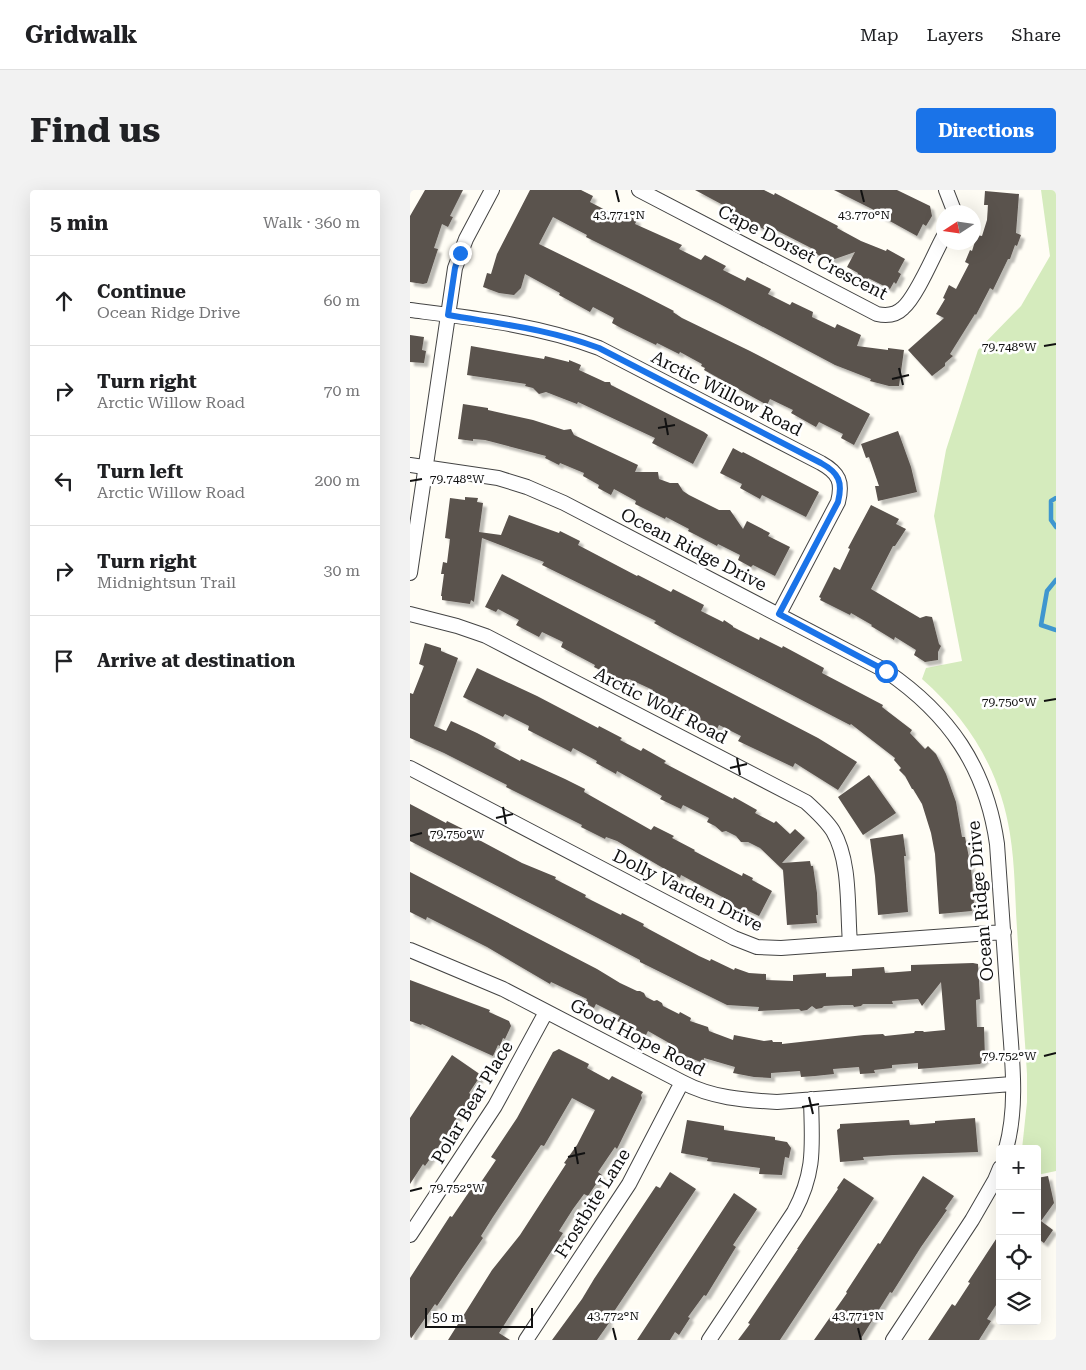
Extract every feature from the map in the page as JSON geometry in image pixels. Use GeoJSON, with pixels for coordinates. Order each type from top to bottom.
{"type":"FeatureCollection","features":[{"type":"Feature","properties":{"kind":"street"},"geometry":{"type":"LineString","coordinates":[[410,572],[455,268],[460,253],[492,190]]}},
{"type":"Feature","properties":{"kind":"street","name":"Cape Dorset Crescent"},"geometry":{"type":"LineString","coordinates":[[639,190],[877,314],[892,314],[902,310],[910,300],[937,250]]}},
{"type":"Feature","properties":{"kind":"street"},"geometry":{"type":"LineString","coordinates":[[946,190],[952,205]]}},
{"type":"Feature","properties":{"kind":"street","name":"Arctic Willow Road"},"geometry":{"type":"LineString","coordinates":[[410,310],[533,328],[562,335],[599,348],[835,472],[840,481],[841,492],[838,502],[779,614]]}},
{"type":"Feature","properties":{"kind":"street","name":"Ocean Ridge Drive"},"geometry":{"type":"LineString","coordinates":[[410,465],[498,478],[547,495],[886,671],[902,682],[935,712],[961,744],[978,774],[986,792],[995,826],[1004,932],[1012,1084],[1011,1127],[1007,1145]]}},
{"type":"Feature","properties":{"kind":"street","name":"Arctic Wolf Road"},"geometry":{"type":"LineString","coordinates":[[410,614],[457,626],[486,636],[806,802],[832,829],[842,852],[845,866],[850,943]]}},
{"type":"Feature","properties":{"kind":"street","name":"Dolly Varden Drive"},"geometry":{"type":"LineString","coordinates":[[410,768],[745,943],[757,947],[781,948],[1004,932]]}},
{"type":"Feature","properties":{"kind":"street","name":"Good Hope Road"},"geometry":{"type":"LineString","coordinates":[[410,950],[502,989],[697,1090],[727,1098],[777,1102],[1012,1084]]}},
{"type":"Feature","properties":{"kind":"street","name":"Polar Bear Place"},"geometry":{"type":"LineString","coordinates":[[410,1235],[495,1106],[546,1012]]}},
{"type":"Feature","properties":{"kind":"street","name":"Frostbite Lane"},"geometry":{"type":"LineString","coordinates":[[526,1340],[629,1184],[682,1082]]}},
{"type":"Feature","properties":{"kind":"street"},"geometry":{"type":"LineString","coordinates":[[709,1340],[803,1196],[812,1163],[812,1100]]}},
{"type":"Feature","properties":{"kind":"street"},"geometry":{"type":"LineString","coordinates":[[893,1340],[972,1220],[996,1178]]}},
{"type":"Feature","properties":{"kind":"green space"},"geometry":{"type":"Polygon","coordinates":[[[1041,190],[1056,190],[1056,1171],[1041,1174],[1041,1145],[1022,1145],[1027,1102],[1027,1074],[1013,858],[1005,811],[999,789],[980,749],[955,712],[922,679],[926,668],[962,661],[934,516],[946,450],[978,350],[1021,306],[1050,256],[1041,190]]]}},
{"type":"Feature","properties":{"kind":"building"},"geometry":{"type":"Polygon","coordinates":[[[425,190],[463,190],[450,216],[453,217],[448,227],[442,224],[434,248],[438,249],[427,283],[423,284],[410,282],[410,216],[425,190]]]}},
{"type":"Feature","properties":{"kind":"building"},"geometry":{"type":"Polygon","coordinates":[[[530,190],[581,190],[593,196],[590,202],[613,214],[614,211],[637,220],[635,224],[682,245],[679,249],[701,260],[705,255],[726,266],[723,270],[745,281],[747,277],[771,289],[768,294],[790,305],[792,302],[813,312],[812,317],[835,328],[837,324],[861,335],[857,346],[904,350],[899,386],[889,386],[870,381],[871,379],[835,365],[718,303],[586,237],[587,235],[553,217],[539,244],[639,293],[674,311],[682,318],[750,351],[870,414],[854,445],[841,438],[843,434],[819,422],[816,427],[791,413],[793,410],[770,399],[767,405],[704,370],[705,368],[701,366],[702,364],[680,352],[679,354],[657,343],[656,345],[621,328],[612,323],[614,318],[593,307],[590,312],[525,274],[521,288],[514,295],[499,293],[483,287],[487,273],[491,274],[497,254],[530,190]]]}},
{"type":"Feature","properties":{"kind":"building"},"geometry":{"type":"Polygon","coordinates":[[[695,190],[764,190],[774,195],[775,193],[838,226],[837,228],[861,241],[886,251],[887,249],[905,259],[898,272],[901,274],[896,284],[894,282],[890,289],[868,278],[865,283],[856,278],[858,273],[847,267],[855,252],[832,260],[812,253],[813,249],[770,227],[768,231],[736,216],[738,213],[695,190]]]}},
{"type":"Feature","properties":{"kind":"building"},"geometry":{"type":"Polygon","coordinates":[[[834,190],[897,190],[930,206],[932,216],[926,226],[923,224],[917,236],[877,214],[878,212],[834,190]]]}},
{"type":"Feature","properties":{"kind":"building"},"geometry":{"type":"Polygon","coordinates":[[[985,191],[1019,194],[1016,233],[1021,235],[993,290],[990,288],[976,315],[950,354],[953,356],[945,363],[945,366],[932,376],[908,350],[944,318],[936,314],[945,299],[943,298],[949,285],[956,289],[969,264],[965,262],[970,250],[981,250],[981,236],[987,220],[988,205],[984,205],[985,191]]]}},
{"type":"Feature","properties":{"kind":"building"},"geometry":{"type":"Polygon","coordinates":[[[410,335],[424,337],[422,350],[426,351],[424,363],[410,362],[410,335]]]}},
{"type":"Feature","properties":{"kind":"building"},"geometry":{"type":"Polygon","coordinates":[[[471,346],[544,359],[545,356],[569,362],[569,360],[581,365],[579,370],[605,382],[610,382],[611,385],[708,435],[693,464],[652,443],[655,438],[578,402],[577,404],[546,392],[539,394],[533,388],[525,386],[526,384],[467,375],[471,346]]]}},
{"type":"Feature","properties":{"kind":"building"},"geometry":{"type":"Polygon","coordinates":[[[463,404],[488,408],[488,410],[533,420],[564,430],[571,429],[574,435],[638,465],[635,472],[658,472],[659,479],[670,483],[678,483],[683,491],[689,495],[719,510],[730,510],[743,529],[747,521],[770,533],[768,536],[790,547],[775,576],[738,560],[740,555],[718,544],[717,546],[666,517],[665,519],[635,504],[636,501],[614,489],[611,495],[598,488],[599,485],[583,476],[584,473],[560,463],[559,465],[545,458],[546,456],[485,440],[458,439],[463,404]]]}},
{"type":"Feature","properties":{"kind":"building"},"geometry":{"type":"Polygon","coordinates":[[[898,431],[911,467],[917,492],[878,501],[875,486],[879,486],[869,457],[866,458],[861,444],[898,431]]]}},
{"type":"Feature","properties":{"kind":"building"},"geometry":{"type":"Polygon","coordinates":[[[733,448],[819,492],[806,517],[762,495],[760,499],[740,488],[742,484],[720,473],[733,448]]]}},
{"type":"Feature","properties":{"kind":"building"},"geometry":{"type":"Polygon","coordinates":[[[465,497],[478,498],[477,502],[483,503],[479,532],[501,535],[509,515],[559,533],[560,531],[580,541],[578,545],[637,576],[671,592],[673,589],[704,605],[701,611],[723,622],[724,620],[733,627],[759,640],[760,637],[782,648],[783,646],[824,668],[822,673],[883,705],[882,707],[912,730],[910,733],[925,749],[928,746],[936,754],[946,774],[956,802],[962,837],[965,837],[971,868],[974,904],[971,905],[972,911],[939,914],[935,854],[922,804],[905,776],[899,770],[901,768],[894,760],[895,758],[851,724],[674,634],[654,623],[656,621],[542,565],[544,562],[482,538],[474,602],[471,600],[470,604],[442,600],[444,574],[441,574],[443,562],[447,563],[450,539],[445,538],[450,498],[465,500],[465,497]]]}},
{"type":"Feature","properties":{"kind":"building"},"geometry":{"type":"Polygon","coordinates":[[[871,505],[899,519],[896,524],[906,529],[895,546],[893,546],[871,589],[920,618],[932,617],[941,646],[938,652],[938,660],[925,662],[914,655],[916,650],[895,637],[894,640],[851,613],[850,615],[820,600],[821,598],[819,597],[834,567],[840,570],[850,549],[848,548],[871,505]]]}},
{"type":"Feature","properties":{"kind":"building"},"geometry":{"type":"Polygon","coordinates":[[[502,574],[818,738],[857,762],[838,790],[795,763],[793,767],[738,741],[741,736],[719,725],[717,729],[695,717],[697,715],[651,694],[653,690],[629,679],[627,682],[614,677],[594,667],[595,665],[561,647],[563,642],[542,632],[539,637],[516,625],[519,620],[498,609],[496,612],[485,607],[502,574]]]}},
{"type":"Feature","properties":{"kind":"building"},"geometry":{"type":"Polygon","coordinates":[[[425,643],[441,648],[441,651],[458,658],[434,726],[446,731],[451,721],[477,733],[496,743],[494,747],[520,761],[521,759],[585,789],[584,792],[651,830],[654,826],[674,836],[672,838],[694,851],[742,876],[743,873],[753,878],[752,880],[772,891],[759,916],[742,908],[741,911],[727,903],[728,900],[681,875],[680,878],[617,841],[606,837],[605,839],[581,827],[582,825],[506,787],[507,785],[410,738],[410,693],[413,694],[424,666],[419,664],[425,643]]]}},
{"type":"Feature","properties":{"kind":"building"},"geometry":{"type":"Polygon","coordinates":[[[477,668],[537,696],[598,728],[599,726],[641,751],[643,748],[666,761],[664,763],[757,810],[755,813],[774,823],[776,821],[790,834],[795,829],[805,838],[782,863],[810,861],[811,866],[813,866],[817,893],[817,923],[787,925],[783,870],[760,848],[748,842],[741,842],[736,836],[726,831],[722,832],[707,822],[709,818],[683,805],[681,809],[660,799],[662,796],[617,771],[616,774],[573,748],[571,752],[528,730],[529,726],[505,714],[503,717],[463,697],[477,668]]]}},
{"type":"Feature","properties":{"kind":"building"},"geometry":{"type":"Polygon","coordinates":[[[869,775],[896,813],[863,835],[838,797],[869,775]]]}},
{"type":"Feature","properties":{"kind":"building"},"geometry":{"type":"Polygon","coordinates":[[[410,804],[446,823],[447,821],[467,831],[466,833],[522,863],[556,877],[555,879],[586,895],[585,897],[644,924],[643,926],[699,956],[710,961],[711,959],[734,970],[735,968],[749,973],[766,974],[766,980],[793,981],[793,975],[826,973],[826,977],[852,976],[852,969],[884,967],[885,973],[911,971],[911,965],[978,964],[980,999],[976,1000],[977,1027],[984,1027],[985,1059],[980,1064],[918,1069],[918,1063],[892,1065],[892,1068],[874,1070],[875,1073],[860,1074],[859,1067],[833,1069],[834,1074],[801,1077],[800,1071],[771,1073],[771,1078],[733,1073],[735,1067],[704,1058],[703,1063],[678,1053],[669,1048],[671,1044],[648,1031],[646,1035],[617,1021],[620,1016],[596,1004],[594,1008],[585,1003],[587,999],[551,982],[550,984],[487,947],[427,917],[426,920],[410,912],[410,872],[597,969],[620,983],[644,993],[646,997],[654,1001],[657,1000],[663,1006],[679,1014],[680,1012],[691,1018],[690,1021],[708,1027],[709,1031],[733,1040],[734,1035],[764,1041],[772,1040],[773,1042],[782,1042],[782,1044],[864,1035],[883,1034],[885,1036],[914,1033],[915,1031],[945,1030],[941,982],[922,1006],[918,999],[892,1001],[893,1004],[863,1004],[854,1007],[853,1005],[824,1006],[816,1009],[812,1006],[807,1010],[801,1011],[799,1009],[758,1011],[759,1007],[727,1005],[640,962],[640,960],[410,841],[410,804]]]}},
{"type":"Feature","properties":{"kind":"building"},"geometry":{"type":"Polygon","coordinates":[[[903,834],[906,856],[904,856],[908,912],[878,915],[870,839],[903,834]]]}},
{"type":"Feature","properties":{"kind":"building"},"geometry":{"type":"Polygon","coordinates":[[[410,980],[490,1010],[489,1012],[509,1021],[511,1026],[505,1039],[503,1038],[500,1046],[498,1045],[493,1056],[422,1024],[410,1021],[410,980]]]}},
{"type":"Feature","properties":{"kind":"building"},"geometry":{"type":"Polygon","coordinates":[[[559,1049],[589,1064],[587,1068],[609,1080],[612,1076],[643,1092],[642,1098],[617,1149],[615,1147],[598,1172],[602,1175],[588,1196],[584,1194],[573,1209],[559,1231],[563,1233],[499,1333],[510,1340],[448,1340],[492,1270],[520,1235],[566,1164],[564,1163],[577,1145],[595,1110],[572,1098],[544,1146],[541,1145],[493,1217],[481,1236],[483,1238],[437,1306],[435,1304],[410,1340],[410,1278],[450,1216],[452,1217],[471,1189],[477,1188],[496,1160],[491,1157],[517,1118],[553,1052],[559,1049]]]}},
{"type":"Feature","properties":{"kind":"building"},"geometry":{"type":"Polygon","coordinates":[[[452,1055],[481,1075],[469,1093],[472,1095],[455,1123],[410,1184],[410,1118],[452,1055]]]}},
{"type":"Feature","properties":{"kind":"building"},"geometry":{"type":"Polygon","coordinates":[[[975,1118],[978,1152],[863,1157],[864,1160],[840,1162],[837,1130],[840,1128],[840,1124],[909,1120],[910,1125],[975,1118]]]}},
{"type":"Feature","properties":{"kind":"building"},"geometry":{"type":"Polygon","coordinates":[[[687,1120],[724,1126],[724,1130],[775,1137],[775,1140],[787,1142],[791,1148],[789,1158],[785,1157],[782,1175],[759,1174],[760,1168],[707,1161],[708,1158],[681,1153],[687,1120]]]}},
{"type":"Feature","properties":{"kind":"building"},"geometry":{"type":"Polygon","coordinates":[[[670,1172],[696,1189],[607,1322],[609,1323],[597,1340],[552,1340],[582,1299],[656,1186],[660,1188],[670,1172]]]}},
{"type":"Feature","properties":{"kind":"building"},"geometry":{"type":"Polygon","coordinates":[[[923,1176],[954,1196],[945,1209],[947,1210],[892,1293],[890,1292],[860,1340],[814,1340],[847,1293],[878,1243],[880,1244],[923,1176]]]}},
{"type":"Feature","properties":{"kind":"building"},"geometry":{"type":"Polygon","coordinates":[[[1048,1176],[1054,1203],[1041,1221],[1041,1190],[1041,1177],[1048,1176]]]}},
{"type":"Feature","properties":{"kind":"building"},"geometry":{"type":"Polygon","coordinates":[[[844,1178],[874,1198],[780,1340],[738,1340],[750,1324],[748,1323],[844,1178]]]}},
{"type":"Feature","properties":{"kind":"building"},"geometry":{"type":"Polygon","coordinates":[[[734,1193],[757,1209],[733,1245],[736,1247],[706,1296],[704,1295],[688,1317],[690,1318],[679,1335],[675,1332],[670,1340],[637,1340],[734,1193]]]}},
{"type":"Feature","properties":{"kind":"building"},"geometry":{"type":"Polygon","coordinates":[[[1041,1221],[1053,1230],[1044,1243],[1041,1241],[1041,1221]]]}},
{"type":"Feature","properties":{"kind":"building"},"geometry":{"type":"Polygon","coordinates":[[[996,1239],[996,1305],[987,1319],[991,1321],[979,1340],[928,1340],[952,1304],[955,1306],[970,1283],[968,1282],[996,1239]]]}},
{"type":"Feature","properties":{"kind":"waterway"},"geometry":{"type":"LineString","coordinates":[[1056,498],[1051,501],[1051,520],[1056,527]]}},
{"type":"Feature","properties":{"kind":"waterway"},"geometry":{"type":"LineString","coordinates":[[1056,580],[1047,591],[1041,625],[1056,630]]}},
{"type":"Feature","properties":{"kind":"route"},"geometry":{"type":"LineString","coordinates":[[460,253],[455,268],[448,315],[533,328],[562,335],[599,348],[835,472],[840,481],[841,492],[838,502],[779,614],[886,671]]}}]}
